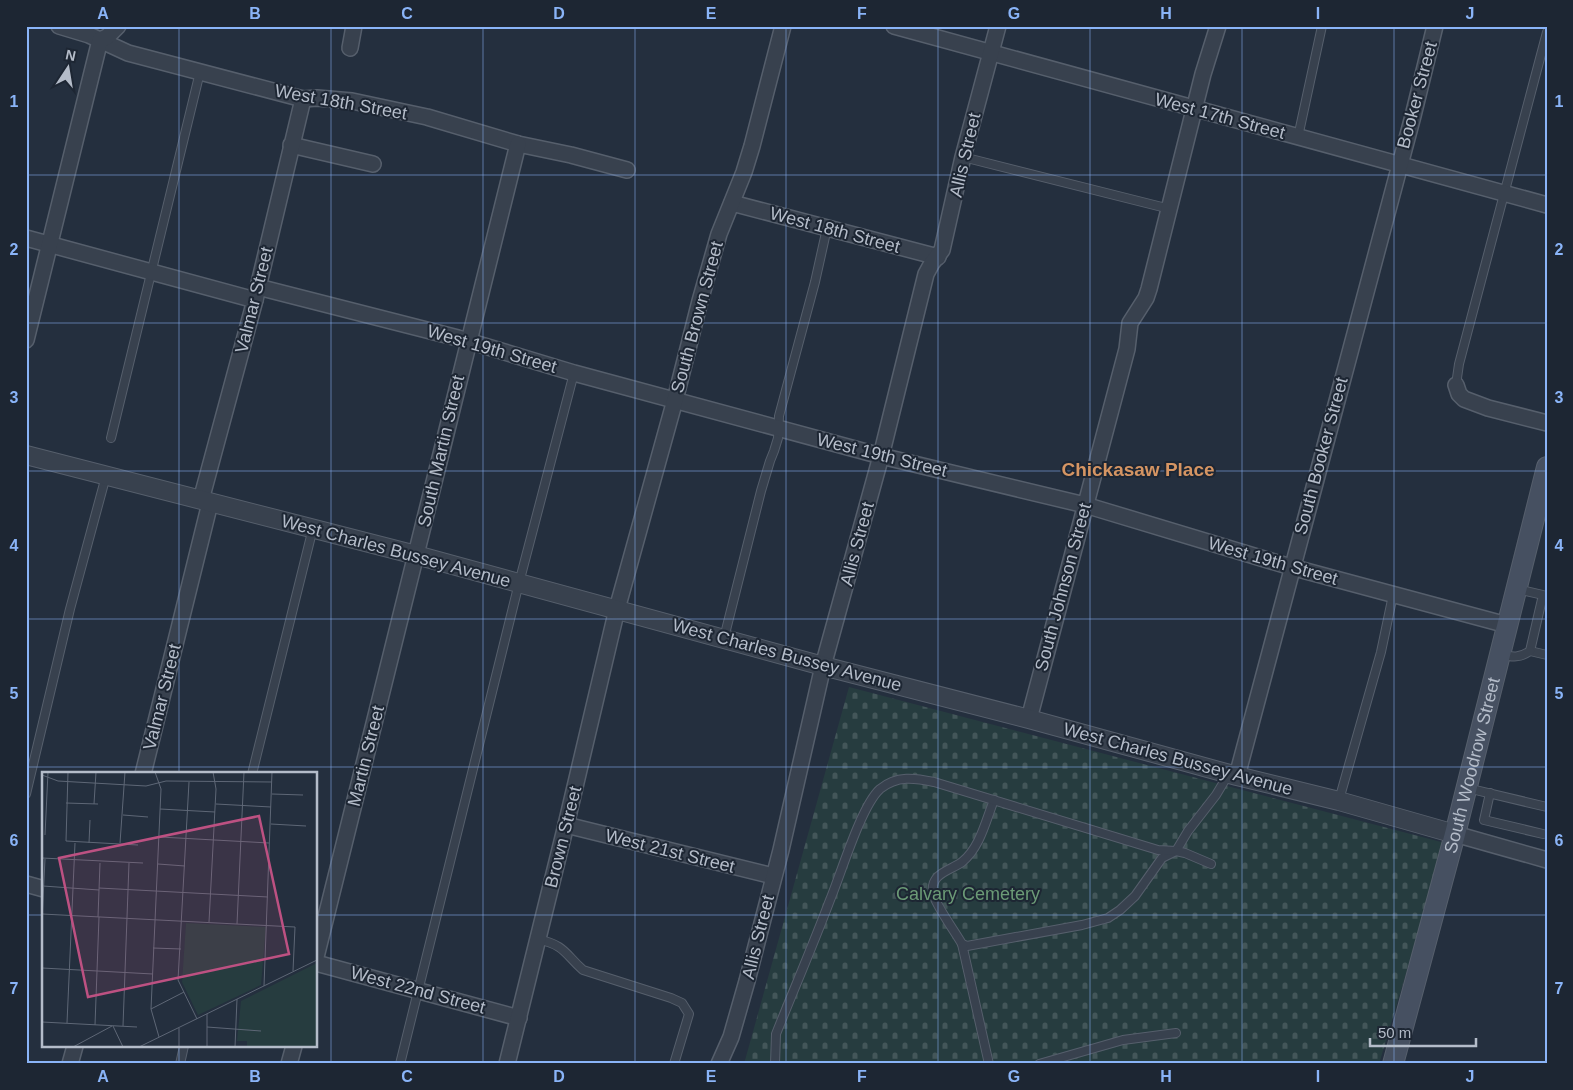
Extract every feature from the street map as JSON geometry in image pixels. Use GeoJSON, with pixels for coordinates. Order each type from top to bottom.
{"type":"FeatureCollection","features":[{"type":"Feature","properties":{"kind":"main road","name":"South Woodrow Street"},"geometry":{"type":"LineString","coordinates":[[1393,1064],[1456,834],[1516,589],[1542,510],[1547,468]]}},
{"type":"Feature","properties":{"kind":"street","name":"West 18th Street"},"geometry":{"type":"LineString","coordinates":[[59,26],[100,40],[128,53],[303,99],[317,98],[352,101],[428,117],[518,144],[571,155],[627,170]]}},
{"type":"Feature","properties":{"kind":"street"},"geometry":{"type":"LineString","coordinates":[[26,340],[100,40],[114,32],[118,26]]}},
{"type":"Feature","properties":{"kind":"street"},"geometry":{"type":"LineString","coordinates":[[350,48],[354,26]]}},
{"type":"Feature","properties":{"kind":"street","name":"South Brown Street"},"geometry":{"type":"LineString","coordinates":[[617,609],[719,234],[752,146],[783,26]]}},
{"type":"Feature","properties":{"kind":"street","name":"West 17th Street"},"geometry":{"type":"LineString","coordinates":[[894,26],[1547,205]]}},
{"type":"Feature","properties":{"kind":"street","name":"Allis Street"},"geometry":{"type":"LineString","coordinates":[[719,1064],[731,1037],[774,876],[823,666],[881,456],[926,274],[942,250],[947,234],[963,157],[998,26]]}},
{"type":"Feature","properties":{"kind":"street","name":"South Johnson Street"},"geometry":{"type":"LineString","coordinates":[[1029,719],[1127,349],[1130,323],[1149,289],[1218,26]]}},
{"type":"Feature","properties":{"kind":"street","name":"Booker Street"},"geometry":{"type":"LineString","coordinates":[[1399,164],[1436,26]]}},
{"type":"Feature","properties":{"kind":"street","name":"Valmar Street"},"geometry":{"type":"LineString","coordinates":[[143,772],[205,502],[303,99]]}},
{"type":"Feature","properties":{"kind":"street","name":"South Martin Street"},"geometry":{"type":"LineString","coordinates":[[416,555],[518,144]]}},
{"type":"Feature","properties":{"kind":"street"},"geometry":{"type":"LineString","coordinates":[[292,145],[372,164]]}},
{"type":"Feature","properties":{"kind":"street","name":"South Booker Street"},"geometry":{"type":"LineString","coordinates":[[1237,776],[1399,164]]}},
{"type":"Feature","properties":{"kind":"street","name":"West 18th Street"},"geometry":{"type":"LineString","coordinates":[[732,203],[938,257]]}},
{"type":"Feature","properties":{"kind":"street","name":"West 19th Street"},"geometry":{"type":"LineString","coordinates":[[26,238],[152,272],[468,341],[574,373],[881,456],[1085,505],[1291,567],[1507,625]]}},
{"type":"Feature","properties":{"kind":"street"},"geometry":{"type":"LineString","coordinates":[[1456,385],[1464,399],[1488,408],[1547,423]]}},
{"type":"Feature","properties":{"kind":"street","name":"West Charles Bussey Avenue"},"geometry":{"type":"LineString","coordinates":[[26,454],[205,502],[416,555],[823,666],[1029,719],[1237,776],[1339,801],[1547,860]]}},
{"type":"Feature","properties":{"kind":"street","name":"Martin Street"},"geometry":{"type":"LineString","coordinates":[[318,949],[416,555]]}},
{"type":"Feature","properties":{"kind":"street","name":"Brown Street"},"geometry":{"type":"LineString","coordinates":[[507,1064],[617,609]]}},
{"type":"Feature","properties":{"kind":"street","name":"West 21st Street"},"geometry":{"type":"LineString","coordinates":[[566,825],[774,876]]}},
{"type":"Feature","properties":{"kind":"street"},"geometry":{"type":"LineString","coordinates":[[26,884],[42,888]]}},
{"type":"Feature","properties":{"kind":"street","name":"West 22nd Street"},"geometry":{"type":"LineString","coordinates":[[318,964],[519,1018]]}},
{"type":"Feature","properties":{"kind":"street"},"geometry":{"type":"LineString","coordinates":[[70,1064],[74,1048]]}},
{"type":"Feature","properties":{"kind":"street"},"geometry":{"type":"LineString","coordinates":[[289,1064],[293,1048]]}},
{"type":"Feature","properties":{"kind":"lane"},"geometry":{"type":"LineString","coordinates":[[1298,137],[1322,26]]}},
{"type":"Feature","properties":{"kind":"lane"},"geometry":{"type":"LineString","coordinates":[[1456,385],[1464,345],[1547,32]]}},
{"type":"Feature","properties":{"kind":"lane"},"geometry":{"type":"LineString","coordinates":[[111,438],[200,72]]}},
{"type":"Feature","properties":{"kind":"lane"},"geometry":{"type":"LineString","coordinates":[[963,157],[1170,209]]}},
{"type":"Feature","properties":{"kind":"lane"},"geometry":{"type":"LineString","coordinates":[[724,638],[761,491],[774,451],[779,416],[815,282],[827,228]]}},
{"type":"Feature","properties":{"kind":"lane"},"geometry":{"type":"LineString","coordinates":[[400,1064],[519,583],[574,373]]}},
{"type":"Feature","properties":{"kind":"lane"},"geometry":{"type":"LineString","coordinates":[[26,794],[70,609],[106,476]]}},
{"type":"Feature","properties":{"kind":"lane"},"geometry":{"type":"LineString","coordinates":[[252,772],[313,528]]}},
{"type":"Feature","properties":{"kind":"lane"},"geometry":{"type":"LineString","coordinates":[[1501,655],[1516,657],[1530,651],[1545,595],[1516,589]]}},
{"type":"Feature","properties":{"kind":"lane"},"geometry":{"type":"LineString","coordinates":[[1339,801],[1378,662],[1393,594]]}},
{"type":"Feature","properties":{"kind":"lane"},"geometry":{"type":"LineString","coordinates":[[1530,651],[1547,655]]}},
{"type":"Feature","properties":{"kind":"lane"},"geometry":{"type":"LineString","coordinates":[[962,944],[968,946],[1082,925],[1108,918],[1135,896],[1162,858],[1176,850],[1225,780],[1237,776]]}},
{"type":"Feature","properties":{"kind":"lane"},"geometry":{"type":"LineString","coordinates":[[775,1064],[776,1034],[856,833],[872,798],[887,784],[900,779],[913,778],[934,782],[1158,850],[1176,850],[1211,864]]}},
{"type":"Feature","properties":{"kind":"lane"},"geometry":{"type":"LineString","coordinates":[[1467,788],[1547,807]]}},
{"type":"Feature","properties":{"kind":"lane"},"geometry":{"type":"LineString","coordinates":[[1490,793],[1484,820],[1543,834]]}},
{"type":"Feature","properties":{"kind":"lane"},"geometry":{"type":"LineString","coordinates":[[989,1064],[962,944],[936,902],[933,894],[933,884],[939,875],[962,862],[970,852],[981,834],[994,800]]}},
{"type":"Feature","properties":{"kind":"lane"},"geometry":{"type":"LineString","coordinates":[[538,939],[554,943],[564,949],[583,970],[682,1003],[689,1014],[674,1064]]}},
{"type":"Feature","properties":{"kind":"lane"},"geometry":{"type":"LineString","coordinates":[[1039,1064],[1123,1040],[1176,1033]]}},
{"type":"Feature","properties":{"kind":"lane"},"geometry":{"type":"LineString","coordinates":[[180,1064],[184,1048]]}},
{"type":"Feature","properties":{"kind":"green space","name":"Calvary Cemetery"},"geometry":{"type":"Polygon","coordinates":[[[849,687],[1445,843],[1379,1064],[744,1064],[849,687]]]}},
{"type":"Feature","properties":{"kind":"district","name":"Chickasaw Place"},"geometry":{"type":"Point","coordinates":[1138,469]}}]}
